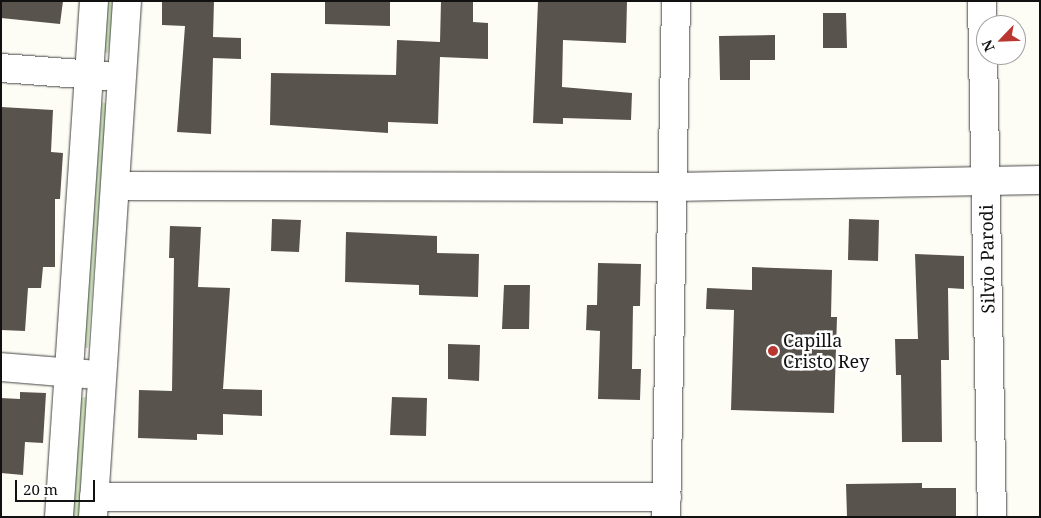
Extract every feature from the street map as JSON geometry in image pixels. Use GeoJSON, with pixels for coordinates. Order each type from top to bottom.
{"type":"FeatureCollection","features":[{"type":"Feature","properties":{"kind":"street"},"geometry":{"type":"LineString","coordinates":[[59,517],[94,1]]}},
{"type":"Feature","properties":{"kind":"street"},"geometry":{"type":"LineString","coordinates":[[127,1],[94,507],[667,507],[676,1]]}},
{"type":"Feature","properties":{"kind":"street","name":"Silvio Parodi"},"geometry":{"type":"LineString","coordinates":[[982,1],[992,517]]}},
{"type":"Feature","properties":{"kind":"street"},"geometry":{"type":"LineString","coordinates":[[1,68],[122,77]]}},
{"type":"Feature","properties":{"kind":"street"},"geometry":{"type":"LineString","coordinates":[[115,186],[673,188],[985,183],[1040,180]]}},
{"type":"Feature","properties":{"kind":"street"},"geometry":{"type":"LineString","coordinates":[[1,366],[102,376]]}},
{"type":"Feature","properties":{"kind":"green space"},"geometry":{"type":"Polygon","coordinates":[[[105,1],[115,1],[108,53],[103,52],[105,1]]]}},
{"type":"Feature","properties":{"kind":"green space"},"geometry":{"type":"Polygon","coordinates":[[[102,102],[107,104],[88,348],[83,347],[102,102]]]}},
{"type":"Feature","properties":{"kind":"green space"},"geometry":{"type":"Polygon","coordinates":[[[86,397],[80,517],[71,517],[80,398],[86,397]]]}},
{"type":"Feature","properties":{"kind":"building"},"geometry":{"type":"Polygon","coordinates":[[[1,1],[63,1],[60,24],[1,18],[1,1]]]}},
{"type":"Feature","properties":{"kind":"building"},"geometry":{"type":"Polygon","coordinates":[[[162,1],[214,1],[213,37],[241,38],[241,59],[213,58],[211,134],[177,132],[185,26],[162,25],[162,1]]]}},
{"type":"Feature","properties":{"kind":"building"},"geometry":{"type":"Polygon","coordinates":[[[325,1],[390,1],[390,26],[325,24],[325,1]]]}},
{"type":"Feature","properties":{"kind":"building"},"geometry":{"type":"Polygon","coordinates":[[[441,1],[473,2],[473,22],[488,23],[488,59],[440,57],[438,124],[388,122],[388,133],[270,125],[271,73],[396,75],[397,40],[440,42],[441,1]]]}},
{"type":"Feature","properties":{"kind":"building"},"geometry":{"type":"Polygon","coordinates":[[[538,1],[627,1],[626,43],[563,40],[562,87],[632,93],[631,120],[563,118],[563,124],[533,123],[538,1]]]}},
{"type":"Feature","properties":{"kind":"building"},"geometry":{"type":"Polygon","coordinates":[[[823,13],[846,13],[847,48],[823,48],[823,13]]]}},
{"type":"Feature","properties":{"kind":"building"},"geometry":{"type":"Polygon","coordinates":[[[775,35],[775,60],[750,60],[750,80],[720,80],[719,36],[775,35]]]}},
{"type":"Feature","properties":{"kind":"building"},"geometry":{"type":"Polygon","coordinates":[[[1,107],[53,110],[51,152],[63,153],[60,199],[55,199],[55,267],[43,267],[41,288],[28,288],[25,331],[1,330],[1,107]]]}},
{"type":"Feature","properties":{"kind":"building"},"geometry":{"type":"Polygon","coordinates":[[[272,219],[301,220],[299,252],[271,251],[272,219]]]}},
{"type":"Feature","properties":{"kind":"building"},"geometry":{"type":"Polygon","coordinates":[[[849,219],[879,220],[878,261],[848,260],[849,219]]]}},
{"type":"Feature","properties":{"kind":"building"},"geometry":{"type":"Polygon","coordinates":[[[170,226],[201,227],[198,287],[230,288],[223,389],[262,390],[262,416],[223,414],[223,435],[197,434],[197,440],[138,438],[139,390],[172,391],[174,258],[169,258],[170,226]]]}},
{"type":"Feature","properties":{"kind":"building"},"geometry":{"type":"Polygon","coordinates":[[[346,232],[437,236],[437,253],[479,254],[478,297],[419,295],[419,285],[345,282],[346,232]]]}},
{"type":"Feature","properties":{"kind":"building"},"geometry":{"type":"Polygon","coordinates":[[[915,254],[964,256],[964,289],[948,288],[949,360],[941,360],[942,442],[902,442],[901,375],[896,375],[895,339],[918,339],[915,254]]]}},
{"type":"Feature","properties":{"kind":"building"},"geometry":{"type":"Polygon","coordinates":[[[598,263],[641,264],[640,306],[633,306],[632,369],[641,369],[640,400],[598,399],[600,331],[586,330],[587,305],[597,305],[598,263]]]}},
{"type":"Feature","properties":{"kind":"building"},"geometry":{"type":"Polygon","coordinates":[[[752,267],[832,270],[831,317],[837,317],[834,413],[731,410],[734,310],[706,309],[707,288],[752,290],[752,267]]]}},
{"type":"Feature","properties":{"kind":"building"},"geometry":{"type":"Polygon","coordinates":[[[504,285],[530,285],[529,329],[502,329],[504,285]]]}},
{"type":"Feature","properties":{"kind":"building"},"geometry":{"type":"Polygon","coordinates":[[[448,344],[480,345],[479,381],[448,379],[448,344]]]}},
{"type":"Feature","properties":{"kind":"building"},"geometry":{"type":"Polygon","coordinates":[[[20,392],[46,393],[43,443],[25,442],[23,475],[1,473],[1,398],[20,399],[20,392]]]}},
{"type":"Feature","properties":{"kind":"building"},"geometry":{"type":"Polygon","coordinates":[[[392,397],[427,398],[426,436],[390,435],[392,397]]]}},
{"type":"Feature","properties":{"kind":"building"},"geometry":{"type":"Polygon","coordinates":[[[922,483],[922,488],[956,488],[956,517],[847,517],[846,484],[922,483]]]}},
{"type":"Feature","properties":{"kind":"place","name":"Capilla Cristo Rey"},"geometry":{"type":"Point","coordinates":[773,351]}}]}
